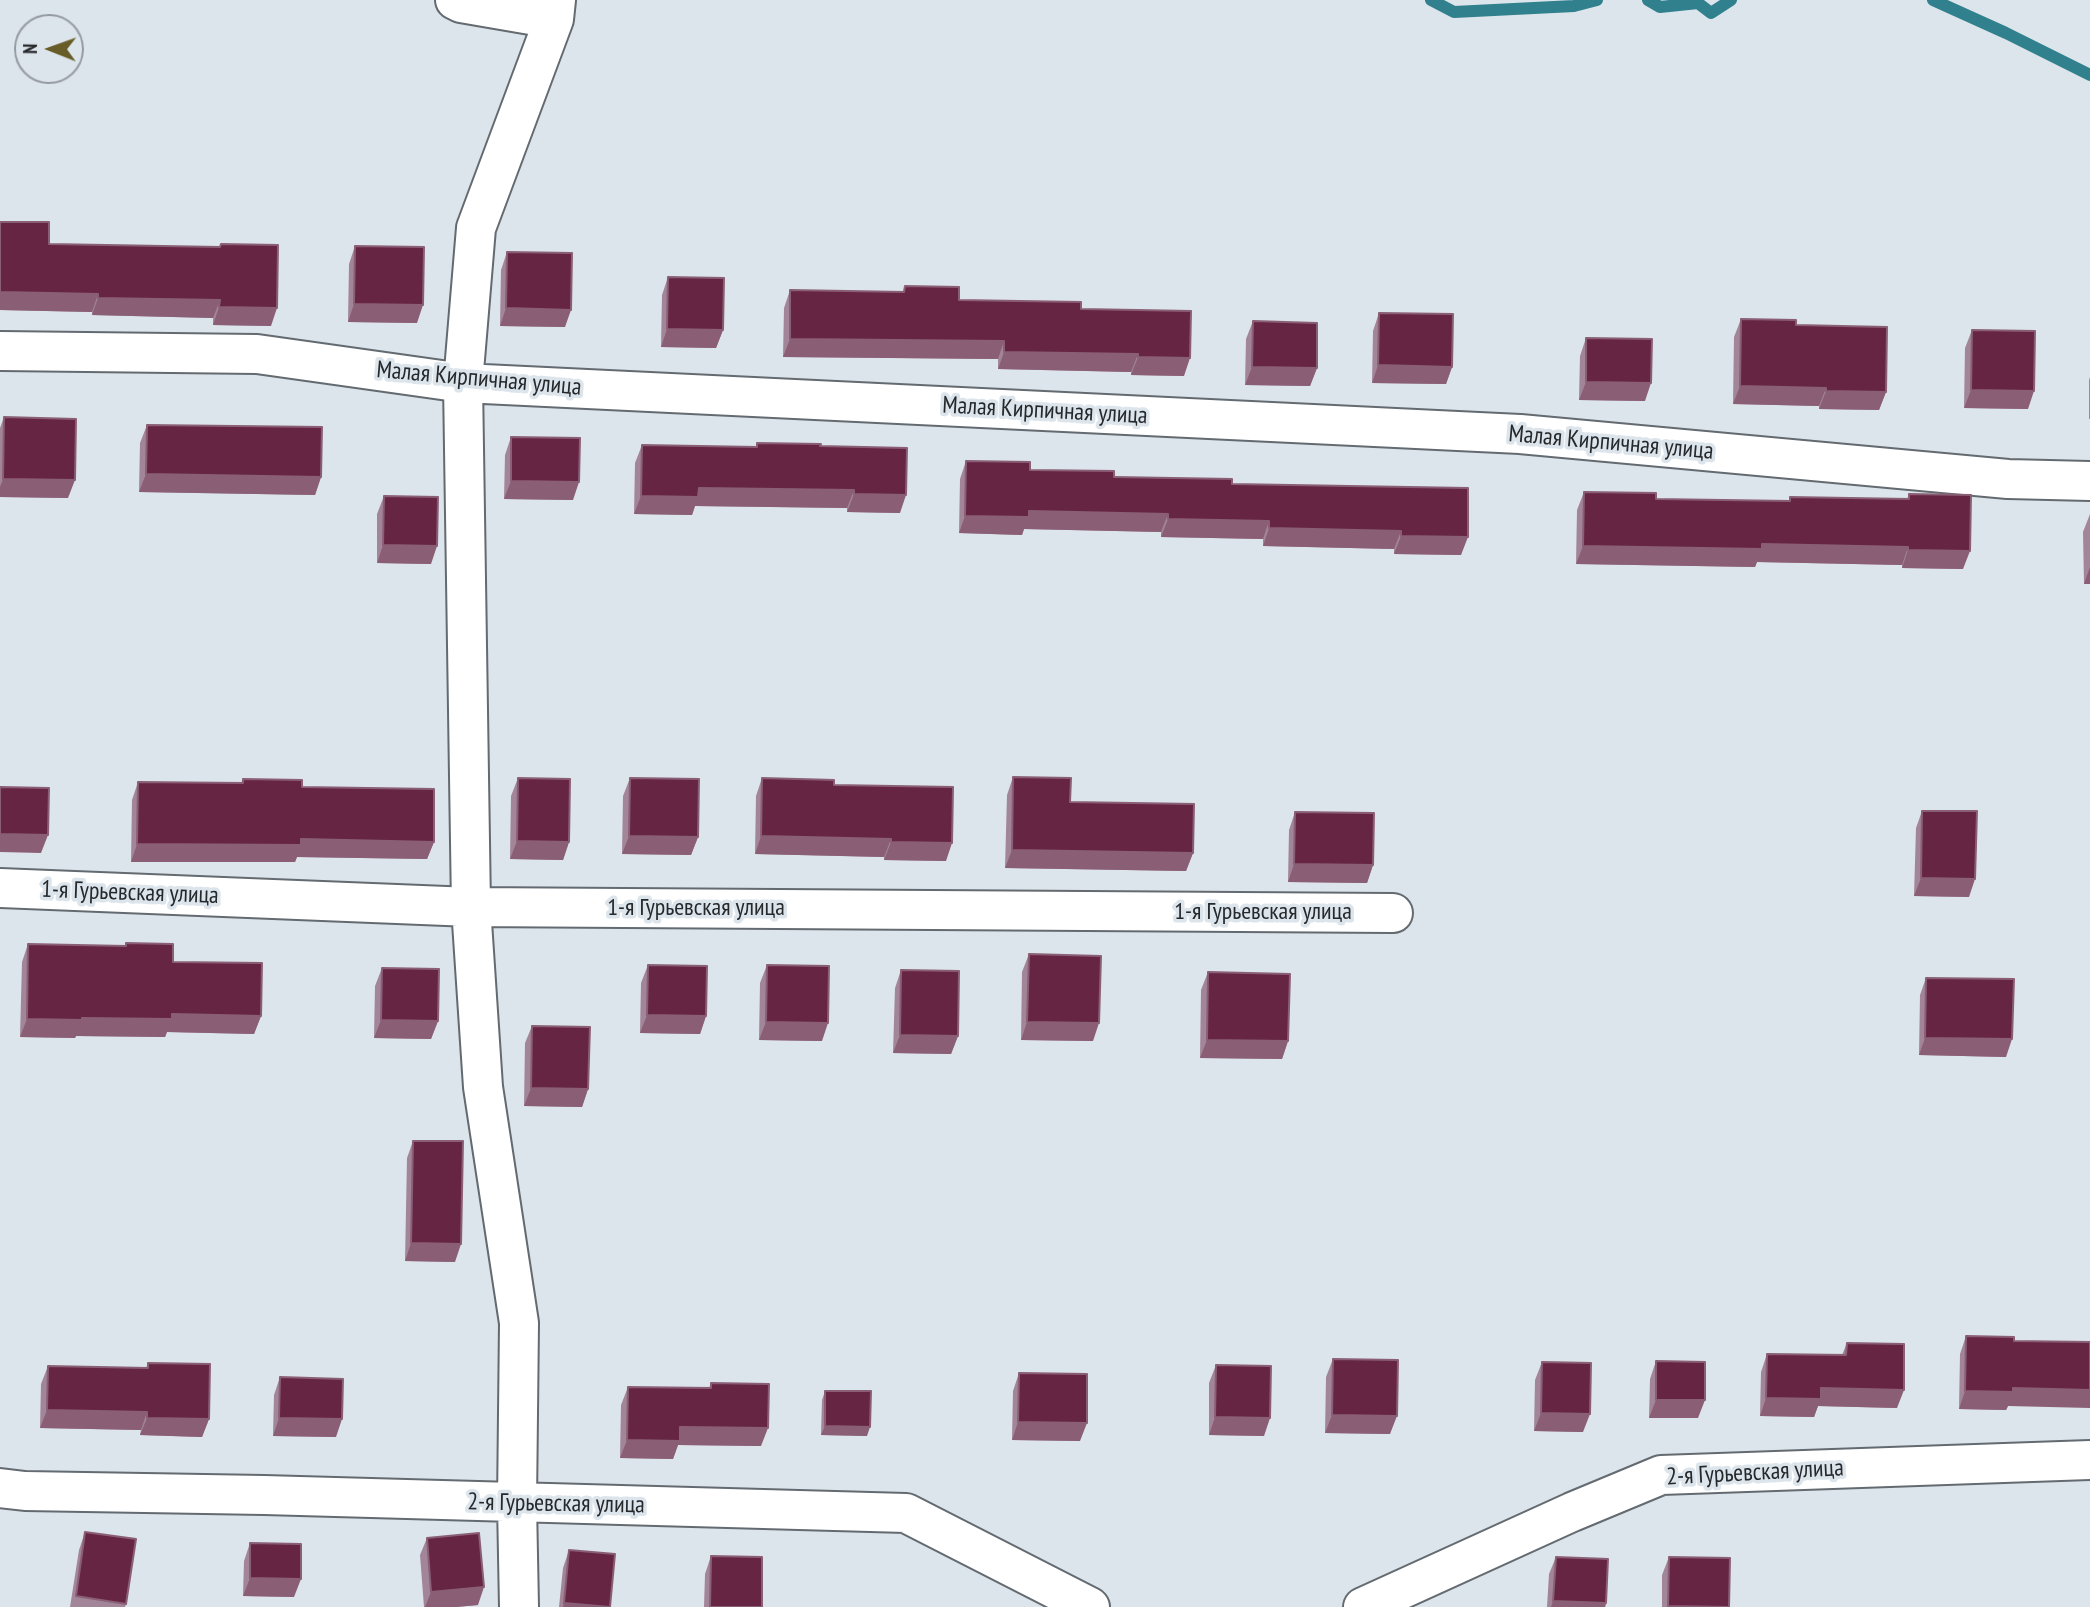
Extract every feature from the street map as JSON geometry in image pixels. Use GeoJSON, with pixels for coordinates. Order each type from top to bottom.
{"type":"FeatureCollection","features":[{"type":"Feature","properties":{"kind":"street"},"geometry":{"type":"LineString","coordinates":[[455,0],[461,4],[555,10],[476,228],[463,383],[471,907],[483,1087],[519,1323],[519,1607]]}},
{"type":"Feature","properties":{"kind":"street","name":"Малая Кирпичная улица"},"geometry":{"type":"LineString","coordinates":[[0,351],[257,354],[463,383],[1520,434],[2008,479],[2090,481]]}},
{"type":"Feature","properties":{"kind":"street","name":"1-я Гурьевская улица"},"geometry":{"type":"LineString","coordinates":[[0,888],[471,907],[1393,914]]}},
{"type":"Feature","properties":{"kind":"street","name":"2-я Гурьевская улица"},"geometry":{"type":"LineString","coordinates":[[1363,1607],[1572,1512],[1661,1475],[2090,1460]]}},
{"type":"Feature","properties":{"kind":"street","name":"2-я Гурьевская улица"},"geometry":{"type":"LineString","coordinates":[[0,1488],[26,1491],[906,1513],[1090,1607]]}},
{"type":"Feature","properties":{"kind":"building"},"geometry":{"type":"Polygon","coordinates":[[[0,222],[49,222],[49,244],[220,247],[221,244],[278,245],[277,308],[219,307],[220,300],[98,298],[98,294],[0,292],[0,222]]]}},
{"type":"Feature","properties":{"kind":"building"},"geometry":{"type":"Polygon","coordinates":[[[355,246],[424,247],[423,305],[354,304],[355,246]]]}},
{"type":"Feature","properties":{"kind":"building"},"geometry":{"type":"Polygon","coordinates":[[[507,252],[572,253],[571,310],[506,308],[507,252]]]}},
{"type":"Feature","properties":{"kind":"building"},"geometry":{"type":"Polygon","coordinates":[[[668,277],[724,278],[723,330],[667,329],[668,277]]]}},
{"type":"Feature","properties":{"kind":"building"},"geometry":{"type":"Polygon","coordinates":[[[905,286],[959,287],[959,300],[1081,302],[1081,309],[1191,311],[1190,358],[1138,357],[1138,354],[1004,352],[1004,341],[790,339],[790,290],[904,292],[905,286]]]}},
{"type":"Feature","properties":{"kind":"building"},"geometry":{"type":"Polygon","coordinates":[[[1379,313],[1453,314],[1452,367],[1378,365],[1379,313]]]}},
{"type":"Feature","properties":{"kind":"building"},"geometry":{"type":"Polygon","coordinates":[[[1741,319],[1796,320],[1796,325],[1887,327],[1886,392],[1740,386],[1741,319]]]}},
{"type":"Feature","properties":{"kind":"building"},"geometry":{"type":"Polygon","coordinates":[[[1253,321],[1317,323],[1317,368],[1252,367],[1253,321]]]}},
{"type":"Feature","properties":{"kind":"building"},"geometry":{"type":"Polygon","coordinates":[[[1972,330],[2035,331],[2034,391],[1971,390],[1972,330]]]}},
{"type":"Feature","properties":{"kind":"building"},"geometry":{"type":"Polygon","coordinates":[[[1586,338],[1652,339],[1651,383],[1586,382],[1586,338]]]}},
{"type":"Feature","properties":{"kind":"building"},"geometry":{"type":"Polygon","coordinates":[[[4,417],[76,419],[75,480],[3,479],[4,417]]]}},
{"type":"Feature","properties":{"kind":"building"},"geometry":{"type":"Polygon","coordinates":[[[147,425],[322,427],[321,477],[146,474],[147,425]]]}},
{"type":"Feature","properties":{"kind":"building"},"geometry":{"type":"Polygon","coordinates":[[[511,437],[580,438],[579,482],[511,481],[511,437]]]}},
{"type":"Feature","properties":{"kind":"building"},"geometry":{"type":"Polygon","coordinates":[[[757,443],[907,448],[906,495],[854,494],[854,490],[699,488],[698,497],[641,496],[642,445],[757,447],[757,443]]]}},
{"type":"Feature","properties":{"kind":"building"},"geometry":{"type":"Polygon","coordinates":[[[966,461],[1030,462],[1030,470],[1114,471],[1114,477],[1232,479],[1232,484],[1468,488],[1468,537],[1401,536],[1401,531],[1269,528],[1269,521],[1168,519],[1168,514],[1029,511],[1029,517],[965,516],[966,461]]]}},
{"type":"Feature","properties":{"kind":"building"},"geometry":{"type":"Polygon","coordinates":[[[1584,492],[1656,493],[1656,499],[1790,501],[1790,497],[1909,499],[1909,494],[1971,495],[1970,551],[1762,544],[1762,549],[1583,546],[1584,492]]]}},
{"type":"Feature","properties":{"kind":"building"},"geometry":{"type":"Polygon","coordinates":[[[384,496],[438,497],[437,546],[383,545],[384,496]]]}},
{"type":"Feature","properties":{"kind":"building"},"geometry":{"type":"Polygon","coordinates":[[[1013,777],[1071,778],[1070,802],[1194,804],[1193,853],[1012,850],[1013,777]]]}},
{"type":"Feature","properties":{"kind":"building"},"geometry":{"type":"Polygon","coordinates":[[[518,778],[570,779],[569,842],[517,841],[518,778]]]}},
{"type":"Feature","properties":{"kind":"building"},"geometry":{"type":"Polygon","coordinates":[[[630,778],[699,779],[698,837],[629,836],[630,778]]]}},
{"type":"Feature","properties":{"kind":"building"},"geometry":{"type":"Polygon","coordinates":[[[762,778],[834,780],[834,785],[953,787],[952,843],[761,836],[762,778]]]}},
{"type":"Feature","properties":{"kind":"building"},"geometry":{"type":"Polygon","coordinates":[[[243,779],[302,780],[302,787],[434,789],[434,842],[301,839],[301,845],[137,844],[138,782],[243,783],[243,779]]]}},
{"type":"Feature","properties":{"kind":"building"},"geometry":{"type":"Polygon","coordinates":[[[0,787],[49,788],[48,835],[0,834],[0,787]]]}},
{"type":"Feature","properties":{"kind":"building"},"geometry":{"type":"Polygon","coordinates":[[[1922,811],[1977,811],[1975,879],[1921,878],[1922,811]]]}},
{"type":"Feature","properties":{"kind":"building"},"geometry":{"type":"Polygon","coordinates":[[[1295,812],[1374,813],[1373,865],[1294,864],[1295,812]]]}},
{"type":"Feature","properties":{"kind":"building"},"geometry":{"type":"Polygon","coordinates":[[[126,943],[173,944],[173,962],[262,963],[261,1016],[172,1014],[172,1019],[27,1019],[28,944],[126,946],[126,943]]]}},
{"type":"Feature","properties":{"kind":"building"},"geometry":{"type":"Polygon","coordinates":[[[1029,954],[1101,956],[1099,1023],[1027,1022],[1029,954]]]}},
{"type":"Feature","properties":{"kind":"building"},"geometry":{"type":"Polygon","coordinates":[[[648,965],[707,966],[706,1016],[647,1015],[648,965]]]}},
{"type":"Feature","properties":{"kind":"building"},"geometry":{"type":"Polygon","coordinates":[[[767,965],[829,966],[828,1023],[766,1022],[767,965]]]}},
{"type":"Feature","properties":{"kind":"building"},"geometry":{"type":"Polygon","coordinates":[[[382,968],[439,969],[438,1021],[381,1020],[382,968]]]}},
{"type":"Feature","properties":{"kind":"building"},"geometry":{"type":"Polygon","coordinates":[[[901,970],[959,971],[958,1036],[900,1035],[901,970]]]}},
{"type":"Feature","properties":{"kind":"building"},"geometry":{"type":"Polygon","coordinates":[[[1208,972],[1290,974],[1288,1041],[1207,1040],[1208,972]]]}},
{"type":"Feature","properties":{"kind":"building"},"geometry":{"type":"Polygon","coordinates":[[[1926,978],[2014,979],[2012,1039],[1925,1038],[1926,978]]]}},
{"type":"Feature","properties":{"kind":"building"},"geometry":{"type":"Polygon","coordinates":[[[532,1026],[590,1027],[588,1089],[531,1088],[532,1026]]]}},
{"type":"Feature","properties":{"kind":"building"},"geometry":{"type":"Polygon","coordinates":[[[413,1141],[463,1141],[461,1244],[411,1243],[413,1141]]]}},
{"type":"Feature","properties":{"kind":"building"},"geometry":{"type":"Polygon","coordinates":[[[1966,1336],[2014,1337],[2014,1341],[2090,1342],[2090,1390],[2013,1388],[2013,1392],[1965,1391],[1966,1336]]]}},
{"type":"Feature","properties":{"kind":"building"},"geometry":{"type":"Polygon","coordinates":[[[1847,1343],[1904,1344],[1904,1390],[1821,1388],[1821,1399],[1766,1398],[1767,1354],[1846,1355],[1847,1343]]]}},
{"type":"Feature","properties":{"kind":"building"},"geometry":{"type":"Polygon","coordinates":[[[1333,1359],[1398,1360],[1397,1416],[1332,1415],[1333,1359]]]}},
{"type":"Feature","properties":{"kind":"building"},"geometry":{"type":"Polygon","coordinates":[[[1656,1361],[1705,1362],[1705,1400],[1656,1400],[1656,1361]]]}},
{"type":"Feature","properties":{"kind":"building"},"geometry":{"type":"Polygon","coordinates":[[[1542,1362],[1591,1363],[1590,1414],[1541,1413],[1542,1362]]]}},
{"type":"Feature","properties":{"kind":"building"},"geometry":{"type":"Polygon","coordinates":[[[148,1363],[210,1364],[209,1419],[147,1418],[147,1412],[47,1410],[48,1366],[148,1368],[148,1363]]]}},
{"type":"Feature","properties":{"kind":"building"},"geometry":{"type":"Polygon","coordinates":[[[1216,1365],[1271,1366],[1270,1418],[1215,1417],[1216,1365]]]}},
{"type":"Feature","properties":{"kind":"building"},"geometry":{"type":"Polygon","coordinates":[[[1019,1373],[1087,1374],[1087,1423],[1018,1422],[1019,1373]]]}},
{"type":"Feature","properties":{"kind":"building"},"geometry":{"type":"Polygon","coordinates":[[[280,1377],[343,1379],[342,1419],[279,1418],[280,1377]]]}},
{"type":"Feature","properties":{"kind":"building"},"geometry":{"type":"Polygon","coordinates":[[[711,1383],[769,1384],[768,1428],[680,1427],[680,1441],[627,1440],[628,1387],[711,1388],[711,1383]]]}},
{"type":"Feature","properties":{"kind":"building"},"geometry":{"type":"Polygon","coordinates":[[[825,1391],[871,1391],[870,1427],[825,1426],[825,1391]]]}},
{"type":"Feature","properties":{"kind":"building"},"geometry":{"type":"Polygon","coordinates":[[[85,1532],[136,1539],[126,1604],[76,1596],[85,1532]]]}},
{"type":"Feature","properties":{"kind":"building"},"geometry":{"type":"Polygon","coordinates":[[[479,1533],[484,1587],[431,1592],[427,1538],[479,1533]]]}},
{"type":"Feature","properties":{"kind":"building"},"geometry":{"type":"Polygon","coordinates":[[[250,1543],[301,1544],[301,1579],[250,1578],[250,1543]]]}},
{"type":"Feature","properties":{"kind":"building"},"geometry":{"type":"Polygon","coordinates":[[[569,1550],[615,1554],[610,1607],[564,1603],[569,1550]]]}},
{"type":"Feature","properties":{"kind":"building"},"geometry":{"type":"Polygon","coordinates":[[[711,1556],[762,1557],[762,1607],[710,1607],[711,1556]]]}},
{"type":"Feature","properties":{"kind":"building"},"geometry":{"type":"Polygon","coordinates":[[[1556,1557],[1608,1559],[1606,1603],[1553,1601],[1556,1557]]]}},
{"type":"Feature","properties":{"kind":"building"},"geometry":{"type":"Polygon","coordinates":[[[1669,1557],[1730,1558],[1729,1607],[1668,1606],[1669,1557]]]}},
{"type":"Feature","properties":{"kind":"waterway"},"geometry":{"type":"LineString","coordinates":[[1431,0],[1454,12],[1574,6],[1597,0]]}},
{"type":"Feature","properties":{"kind":"waterway"},"geometry":{"type":"LineString","coordinates":[[1648,0],[1660,7],[1698,3],[1711,13],[1731,0]]}},
{"type":"Feature","properties":{"kind":"waterway"},"geometry":{"type":"LineString","coordinates":[[1933,0],[2090,75]]}}]}
